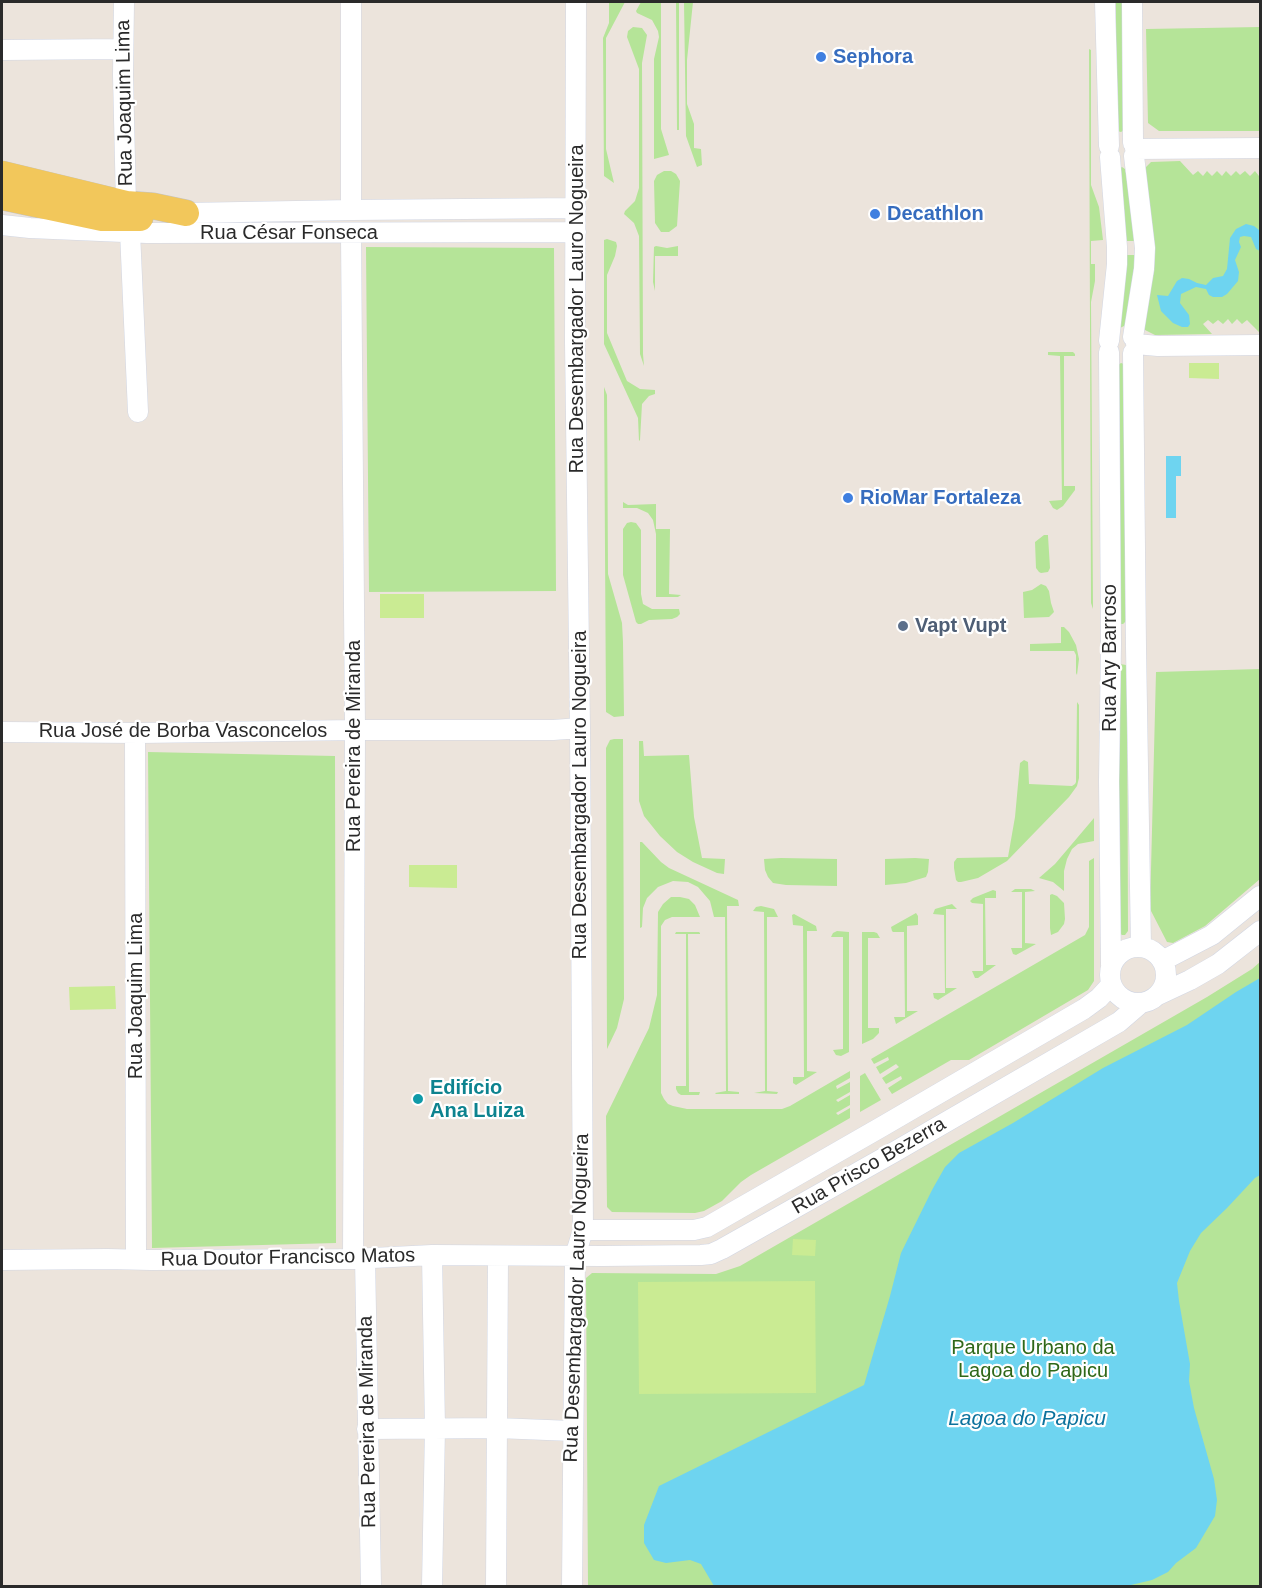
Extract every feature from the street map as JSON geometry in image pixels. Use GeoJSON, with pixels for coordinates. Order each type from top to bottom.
{"type":"FeatureCollection","features":[{"type":"Feature","properties":{"kind":"main road"},"geometry":{"type":"LineString","coordinates":[[2,174],[126,204],[153,206],[186,213]]}},
{"type":"Feature","properties":{"kind":"main road"},"geometry":{"type":"LineString","coordinates":[[2,197],[102,218],[151,218],[186,213]]}},
{"type":"Feature","properties":{"kind":"street","name":"Rua Joaquim Lima"},"geometry":{"type":"LineString","coordinates":[[124,2],[126,204]]}},
{"type":"Feature","properties":{"kind":"street"},"geometry":{"type":"LineString","coordinates":[[351,2],[351,210]]}},
{"type":"Feature","properties":{"kind":"street","name":"Rua Desembargador Lauro Nogueira"},"geometry":{"type":"LineString","coordinates":[[572,1587],[575,1256],[583,1230],[575,342],[576,2]]}},
{"type":"Feature","properties":{"kind":"street","name":"Rua Ary Barroso"},"geometry":{"type":"LineString","coordinates":[[1106,2],[1110,152],[1117,256],[1109,346],[1111,644],[1109,793],[1112,964]]}},
{"type":"Feature","properties":{"kind":"street","name":"Rua Ary Barroso"},"geometry":{"type":"LineString","coordinates":[[1132,2],[1134,150],[1145,248],[1134,345],[1141,947]]}},
{"type":"Feature","properties":{"kind":"street"},"geometry":{"type":"LineString","coordinates":[[2,50],[123,49]]}},
{"type":"Feature","properties":{"kind":"street"},"geometry":{"type":"LineString","coordinates":[[1110,152],[1111,141],[1120,137],[1130,140],[1134,150],[1260,148]]}},
{"type":"Feature","properties":{"kind":"street","name":"Rua César Fonseca"},"geometry":{"type":"LineString","coordinates":[[186,213],[576,208]]}},
{"type":"Feature","properties":{"kind":"street","name":"Rua César Fonseca"},"geometry":{"type":"LineString","coordinates":[[2,225],[130,232],[351,234],[576,232]]}},
{"type":"Feature","properties":{"kind":"street"},"geometry":{"type":"LineString","coordinates":[[130,232],[138,412]]}},
{"type":"Feature","properties":{"kind":"street","name":"Rua Pereira de Miranda"},"geometry":{"type":"LineString","coordinates":[[351,234],[359,1258],[371,1587]]}},
{"type":"Feature","properties":{"kind":"street"},"geometry":{"type":"LineString","coordinates":[[1109,346],[1112,356],[1121,359],[1130,357],[1134,345],[1260,345]]}},
{"type":"Feature","properties":{"kind":"street"},"geometry":{"type":"LineString","coordinates":[[1111,644],[1136,647]]}},
{"type":"Feature","properties":{"kind":"street","name":"Rua José de Borba Vasconcelos"},"geometry":{"type":"LineString","coordinates":[[2,732],[553,730],[580,728]]}},
{"type":"Feature","properties":{"kind":"street","name":"Rua Joaquim Lima"},"geometry":{"type":"LineString","coordinates":[[135,732],[136,1259]]}},
{"type":"Feature","properties":{"kind":"street"},"geometry":{"type":"LineString","coordinates":[[1162,961],[1212,935],[1260,896]]}},
{"type":"Feature","properties":{"kind":"street","name":"Rua Prisco Bezerra"},"geometry":{"type":"LineString","coordinates":[[575,1256],[701,1255],[722,1249],[1119,1022],[1150,999],[1218,964],[1260,931]]}},
{"type":"Feature","properties":{"kind":"street"},"geometry":{"type":"LineString","coordinates":[[1132,947],[1141,947],[1153,951],[1162,961],[1166,972],[1165,985],[1150,999],[1132,1003],[1116,993],[1111,985],[1110,975],[1116,957],[1132,947]]}},
{"type":"Feature","properties":{"kind":"street","name":"Rua Prisco Bezerra"},"geometry":{"type":"LineString","coordinates":[[583,1230],[694,1230],[706,1227],[1084,1009],[1111,985]]}},
{"type":"Feature","properties":{"kind":"street"},"geometry":{"type":"LineString","coordinates":[[432,1255],[435,1428],[432,1587]]}},
{"type":"Feature","properties":{"kind":"street","name":"Rua Doutor Francisco Matos"},"geometry":{"type":"LineString","coordinates":[[2,1260],[359,1258],[432,1255],[575,1256]]}},
{"type":"Feature","properties":{"kind":"street"},"geometry":{"type":"LineString","coordinates":[[496,1587],[498,1256]]}},
{"type":"Feature","properties":{"kind":"street"},"geometry":{"type":"LineString","coordinates":[[367,1429],[497,1428],[572,1431]]}},
{"type":"Feature","properties":{"kind":"green space"},"geometry":{"type":"Polygon","coordinates":[[[609,2],[625,2],[606,38],[606,149],[614,183],[604,176],[603,38],[609,23],[609,2]]]}},
{"type":"Feature","properties":{"kind":"green space"},"geometry":{"type":"Polygon","coordinates":[[[641,2],[661,2],[661,129],[669,155],[654,159],[654,59],[659,37],[652,20],[637,13],[641,2]]]}},
{"type":"Feature","properties":{"kind":"green space"},"geometry":{"type":"Polygon","coordinates":[[[676,2],[679,2],[679,130],[677,130],[676,2]]]}},
{"type":"Feature","properties":{"kind":"green space"},"geometry":{"type":"Polygon","coordinates":[[[684,2],[693,2],[687,60],[687,104],[694,124],[694,148],[701,149],[702,165],[697,167],[686,136],[684,2]]]}},
{"type":"Feature","properties":{"kind":"green space"},"geometry":{"type":"Polygon","coordinates":[[[1116,2],[1125,2],[1124,130],[1121,132],[1116,128],[1116,2]]]}},
{"type":"Feature","properties":{"kind":"green space"},"geometry":{"type":"Polygon","coordinates":[[[633,27],[642,28],[647,35],[642,63],[644,366],[640,354],[639,236],[634,223],[624,214],[635,201],[639,188],[639,69],[627,37],[628,31],[633,27]]]}},
{"type":"Feature","properties":{"kind":"green space"},"geometry":{"type":"Polygon","coordinates":[[[1260,27],[1260,131],[1159,131],[1148,123],[1146,29],[1260,27]]]}},
{"type":"Feature","properties":{"kind":"green space"},"geometry":{"type":"Polygon","coordinates":[[[1089,49],[1091,50],[1091,185],[1099,207],[1103,240],[1091,241],[1091,264],[1095,264],[1091,302],[1093,609],[1091,603],[1089,49]]]}},
{"type":"Feature","properties":{"kind":"green space"},"geometry":{"type":"Polygon","coordinates":[[[1180,161],[1193,175],[1198,171],[1203,176],[1207,171],[1212,176],[1217,171],[1222,176],[1226,171],[1231,176],[1236,171],[1240,175],[1245,171],[1250,176],[1255,171],[1260,175],[1260,333],[1247,320],[1242,324],[1237,319],[1232,324],[1228,319],[1223,324],[1218,320],[1213,324],[1208,320],[1203,324],[1212,334],[1155,335],[1145,330],[1143,323],[1153,255],[1153,232],[1144,169],[1151,162],[1180,161]]]}},
{"type":"Feature","properties":{"kind":"green space"},"geometry":{"type":"Polygon","coordinates":[[[1122,167],[1125,169],[1132,199],[1136,241],[1126,241],[1118,169],[1122,167]]]}},
{"type":"Feature","properties":{"kind":"green space"},"geometry":{"type":"Polygon","coordinates":[[[664,171],[676,174],[680,181],[677,226],[669,232],[661,232],[655,223],[654,181],[657,175],[664,171]]]}},
{"type":"Feature","properties":{"kind":"green space"},"geometry":{"type":"Polygon","coordinates":[[[604,240],[616,242],[617,246],[607,275],[607,333],[627,381],[640,389],[655,390],[655,394],[649,396],[642,404],[639,441],[638,418],[604,344],[604,240]]]}},
{"type":"Feature","properties":{"kind":"green space"},"geometry":{"type":"Polygon","coordinates":[[[678,246],[678,256],[655,256],[655,291],[653,282],[654,247],[667,248],[678,246]]]}},
{"type":"Feature","properties":{"kind":"green space"},"geometry":{"type":"Polygon","coordinates":[[[366,247],[554,248],[556,591],[369,592],[366,247]]]}},
{"type":"Feature","properties":{"kind":"green space"},"geometry":{"type":"Polygon","coordinates":[[[1127,255],[1136,255],[1126,325],[1120,328],[1127,255]]]}},
{"type":"Feature","properties":{"kind":"green space"},"geometry":{"type":"Polygon","coordinates":[[[1048,352],[1073,352],[1075,354],[1075,356],[1064,356],[1064,486],[1075,486],[1075,490],[1057,510],[1049,501],[1062,500],[1060,356],[1048,355],[1048,352]]]}},
{"type":"Feature","properties":{"kind":"green space"},"geometry":{"type":"Polygon","coordinates":[[[1189,363],[1219,363],[1219,379],[1189,378],[1189,363]]]}},
{"type":"Feature","properties":{"kind":"green space"},"geometry":{"type":"Polygon","coordinates":[[[1124,364],[1126,621],[1123,624],[1120,624],[1118,365],[1124,364]]]}},
{"type":"Feature","properties":{"kind":"green space"},"geometry":{"type":"Polygon","coordinates":[[[604,387],[607,395],[608,574],[622,623],[623,642],[624,716],[614,717],[606,712],[604,387]]]}},
{"type":"Feature","properties":{"kind":"green space"},"geometry":{"type":"Polygon","coordinates":[[[623,502],[628,505],[656,504],[656,529],[670,529],[669,594],[681,595],[678,597],[656,597],[656,534],[653,520],[648,513],[637,508],[623,508],[623,502]]]}},
{"type":"Feature","properties":{"kind":"green space"},"geometry":{"type":"Polygon","coordinates":[[[627,523],[636,523],[641,530],[643,604],[652,609],[679,609],[680,614],[677,617],[649,620],[641,624],[636,622],[623,575],[623,529],[627,523]]]}},
{"type":"Feature","properties":{"kind":"green space"},"geometry":{"type":"Polygon","coordinates":[[[1044,535],[1048,535],[1050,568],[1048,572],[1041,573],[1036,568],[1035,542],[1044,535]]]}},
{"type":"Feature","properties":{"kind":"green space"},"geometry":{"type":"Polygon","coordinates":[[[1041,584],[1049,591],[1054,612],[1049,617],[1024,618],[1023,592],[1032,590],[1041,584]]]}},
{"type":"Feature","properties":{"kind":"green space"},"geometry":{"type":"Polygon","coordinates":[[[380,594],[424,594],[424,618],[380,618],[380,594]]]}},
{"type":"Feature","properties":{"kind":"green space"},"geometry":{"type":"Polygon","coordinates":[[[1061,627],[1069,632],[1076,645],[1079,659],[1077,675],[1074,651],[1030,651],[1030,644],[1061,643],[1061,627]]]}},
{"type":"Feature","properties":{"kind":"green space"},"geometry":{"type":"Polygon","coordinates":[[[1126,665],[1127,668],[1128,931],[1125,935],[1119,933],[1118,666],[1126,665]]]}},
{"type":"Feature","properties":{"kind":"green space"},"geometry":{"type":"Polygon","coordinates":[[[1260,669],[1260,879],[1205,926],[1173,943],[1167,942],[1150,909],[1156,672],[1260,669]]]}},
{"type":"Feature","properties":{"kind":"green space"},"geometry":{"type":"Polygon","coordinates":[[[1077,702],[1079,705],[1079,778],[1077,786],[1007,861],[978,878],[958,882],[954,868],[957,858],[1008,857],[1015,817],[1020,763],[1024,760],[1028,762],[1029,784],[1072,786],[1075,784],[1077,702]]]}},
{"type":"Feature","properties":{"kind":"green space"},"geometry":{"type":"Polygon","coordinates":[[[623,739],[624,999],[617,1028],[607,1049],[606,748],[610,740],[623,739]]]}},
{"type":"Feature","properties":{"kind":"green space"},"geometry":{"type":"Polygon","coordinates":[[[639,741],[643,741],[644,756],[689,755],[694,817],[702,858],[725,859],[724,874],[693,862],[677,852],[644,816],[639,801],[639,741]]]}},
{"type":"Feature","properties":{"kind":"green space"},"geometry":{"type":"Polygon","coordinates":[[[148,752],[335,756],[336,1243],[152,1248],[148,752]]]}},
{"type":"Feature","properties":{"kind":"green space"},"geometry":{"type":"Polygon","coordinates":[[[1094,818],[1094,841],[1078,844],[1072,849],[1067,859],[1064,871],[1064,891],[1053,882],[1039,878],[1055,864],[1094,818]]]}},
{"type":"Feature","properties":{"kind":"green space"},"geometry":{"type":"Polygon","coordinates":[[[640,842],[669,868],[738,900],[739,906],[727,906],[728,1091],[739,1092],[739,1094],[715,1093],[726,1091],[725,917],[714,917],[710,901],[698,887],[688,882],[673,881],[658,887],[647,898],[640,928],[640,842]]]}},
{"type":"Feature","properties":{"kind":"green space"},"geometry":{"type":"Polygon","coordinates":[[[1094,858],[1094,981],[1088,990],[969,1060],[951,1060],[892,1094],[888,1088],[902,1079],[901,1076],[886,1084],[882,1078],[899,1067],[896,1064],[880,1074],[876,1067],[889,1060],[888,1057],[874,1064],[871,1059],[1085,935],[1089,927],[1089,861],[1094,858]]]}},
{"type":"Feature","properties":{"kind":"green space"},"geometry":{"type":"Polygon","coordinates":[[[764,859],[837,859],[837,886],[773,883],[765,870],[764,859]]]}},
{"type":"Feature","properties":{"kind":"green space"},"geometry":{"type":"Polygon","coordinates":[[[885,859],[929,859],[926,877],[906,883],[885,885],[885,859]]]}},
{"type":"Feature","properties":{"kind":"green space"},"geometry":{"type":"Polygon","coordinates":[[[409,865],[457,865],[457,888],[409,887],[409,865]]]}},
{"type":"Feature","properties":{"kind":"green space"},"geometry":{"type":"Polygon","coordinates":[[[1015,889],[1035,891],[1025,892],[1025,943],[1036,944],[1016,955],[1013,954],[1011,948],[1022,948],[1022,892],[1011,892],[1015,889]]]}},
{"type":"Feature","properties":{"kind":"green space"},"geometry":{"type":"Polygon","coordinates":[[[993,890],[996,891],[996,898],[985,898],[986,965],[996,965],[975,978],[972,971],[983,971],[983,904],[970,901],[993,890]]]}},
{"type":"Feature","properties":{"kind":"green space"},"geometry":{"type":"Polygon","coordinates":[[[1052,894],[1064,903],[1065,919],[1058,932],[1051,935],[1050,895],[1052,894]]]}},
{"type":"Feature","properties":{"kind":"green space"},"geometry":{"type":"Polygon","coordinates":[[[671,897],[689,899],[695,905],[700,917],[672,917],[665,920],[661,926],[661,1093],[668,1104],[687,1109],[782,1109],[850,1071],[850,1078],[836,1086],[837,1089],[850,1082],[850,1092],[836,1100],[838,1102],[850,1095],[850,1105],[836,1113],[838,1115],[850,1108],[850,1118],[751,1175],[722,1201],[704,1211],[695,1213],[612,1212],[607,1207],[606,1116],[649,1028],[657,995],[658,912],[671,897]]]}},
{"type":"Feature","properties":{"kind":"green space"},"geometry":{"type":"Polygon","coordinates":[[[952,904],[957,909],[946,909],[946,988],[957,988],[938,1000],[934,998],[933,993],[945,993],[944,915],[933,914],[935,909],[952,904]]]}},
{"type":"Feature","properties":{"kind":"green space"},"geometry":{"type":"Polygon","coordinates":[[[756,907],[774,909],[778,917],[767,917],[767,1091],[778,1092],[777,1094],[754,1093],[765,1091],[764,912],[753,911],[756,907]]]}},
{"type":"Feature","properties":{"kind":"green space"},"geometry":{"type":"Polygon","coordinates":[[[916,913],[918,925],[907,926],[907,1011],[918,1011],[896,1024],[894,1017],[905,1017],[904,932],[893,932],[891,927],[916,913]]]}},
{"type":"Feature","properties":{"kind":"green space"},"geometry":{"type":"Polygon","coordinates":[[[792,915],[816,926],[817,931],[807,931],[807,1071],[817,1072],[796,1085],[793,1083],[793,1077],[804,1077],[803,926],[793,925],[792,915]]]}},
{"type":"Feature","properties":{"kind":"green space"},"geometry":{"type":"Polygon","coordinates":[[[837,931],[849,932],[849,1052],[841,1056],[836,1055],[833,1050],[843,1049],[843,937],[831,937],[837,931]]]}},
{"type":"Feature","properties":{"kind":"green space"},"geometry":{"type":"Polygon","coordinates":[[[676,932],[700,933],[688,934],[689,1092],[700,1092],[699,1095],[681,1095],[676,1089],[676,1086],[686,1086],[686,934],[675,934],[676,932]]]}},
{"type":"Feature","properties":{"kind":"green space"},"geometry":{"type":"Polygon","coordinates":[[[862,932],[877,933],[880,938],[868,938],[868,1028],[879,1028],[879,1033],[862,1044],[862,932]]]}},
{"type":"Feature","properties":{"kind":"green space","name":"Lagoa do Papicu"},"geometry":{"type":"Polygon","coordinates":[[[1260,962],[1260,1586],[588,1586],[586,1278],[592,1273],[716,1274],[740,1266],[1207,997],[1260,962]]]}},
{"type":"Feature","properties":{"kind":"green space"},"geometry":{"type":"Polygon","coordinates":[[[115,986],[116,1009],[70,1010],[69,987],[115,986]]]}},
{"type":"Feature","properties":{"kind":"green space"},"geometry":{"type":"Polygon","coordinates":[[[865,1073],[881,1100],[860,1112],[860,1076],[865,1073]]]}},
{"type":"Feature","properties":{"kind":"green space"},"geometry":{"type":"Polygon","coordinates":[[[793,1239],[816,1240],[815,1256],[792,1255],[793,1239]]]}},
{"type":"Feature","properties":{"kind":"green space"},"geometry":{"type":"Polygon","coordinates":[[[815,1281],[816,1393],[639,1394],[638,1282],[815,1281]]]}},
{"type":"Feature","properties":{"kind":"water"},"geometry":{"type":"Polygon","coordinates":[[[1246,224],[1259,230],[1260,251],[1256,249],[1251,237],[1240,237],[1241,247],[1235,260],[1239,272],[1238,281],[1222,297],[1213,297],[1206,289],[1196,287],[1181,294],[1180,303],[1189,315],[1190,324],[1188,327],[1182,327],[1173,323],[1161,311],[1157,295],[1168,296],[1177,281],[1182,278],[1206,285],[1213,278],[1223,276],[1227,269],[1230,238],[1236,229],[1246,224]]]}},
{"type":"Feature","properties":{"kind":"water"},"geometry":{"type":"Polygon","coordinates":[[[1166,456],[1181,456],[1181,476],[1176,476],[1176,518],[1166,518],[1166,456]]]}},
{"type":"Feature","properties":{"kind":"water","name":"Lagoa do Papicu"},"geometry":{"type":"Polygon","coordinates":[[[1260,978],[1260,1175],[1201,1233],[1190,1251],[1177,1283],[1190,1364],[1189,1381],[1194,1408],[1214,1479],[1217,1500],[1215,1516],[1196,1548],[1168,1572],[1152,1580],[1130,1586],[714,1586],[701,1564],[690,1560],[666,1563],[654,1560],[644,1543],[644,1525],[659,1486],[864,1385],[901,1253],[945,1167],[959,1153],[1103,1068],[1187,1025],[1260,978]]]}},
{"type":"Feature","properties":{"kind":"place","name":"Sephora"},"geometry":{"type":"Point","coordinates":[821,57]}},
{"type":"Feature","properties":{"kind":"place","name":"Decathlon"},"geometry":{"type":"Point","coordinates":[875,214]}},
{"type":"Feature","properties":{"kind":"place","name":"RioMar Fortaleza"},"geometry":{"type":"Point","coordinates":[848,498]}},
{"type":"Feature","properties":{"kind":"place","name":"Vapt Vupt"},"geometry":{"type":"Point","coordinates":[903,626]}},
{"type":"Feature","properties":{"kind":"place","name":"Edifício Ana Luiza"},"geometry":{"type":"Point","coordinates":[418,1099]}},
{"type":"Feature","properties":{"kind":"park label","name":"Parque Urbano da Lagoa do Papicu"},"geometry":{"type":"Point","coordinates":[1033,1360]}}]}
